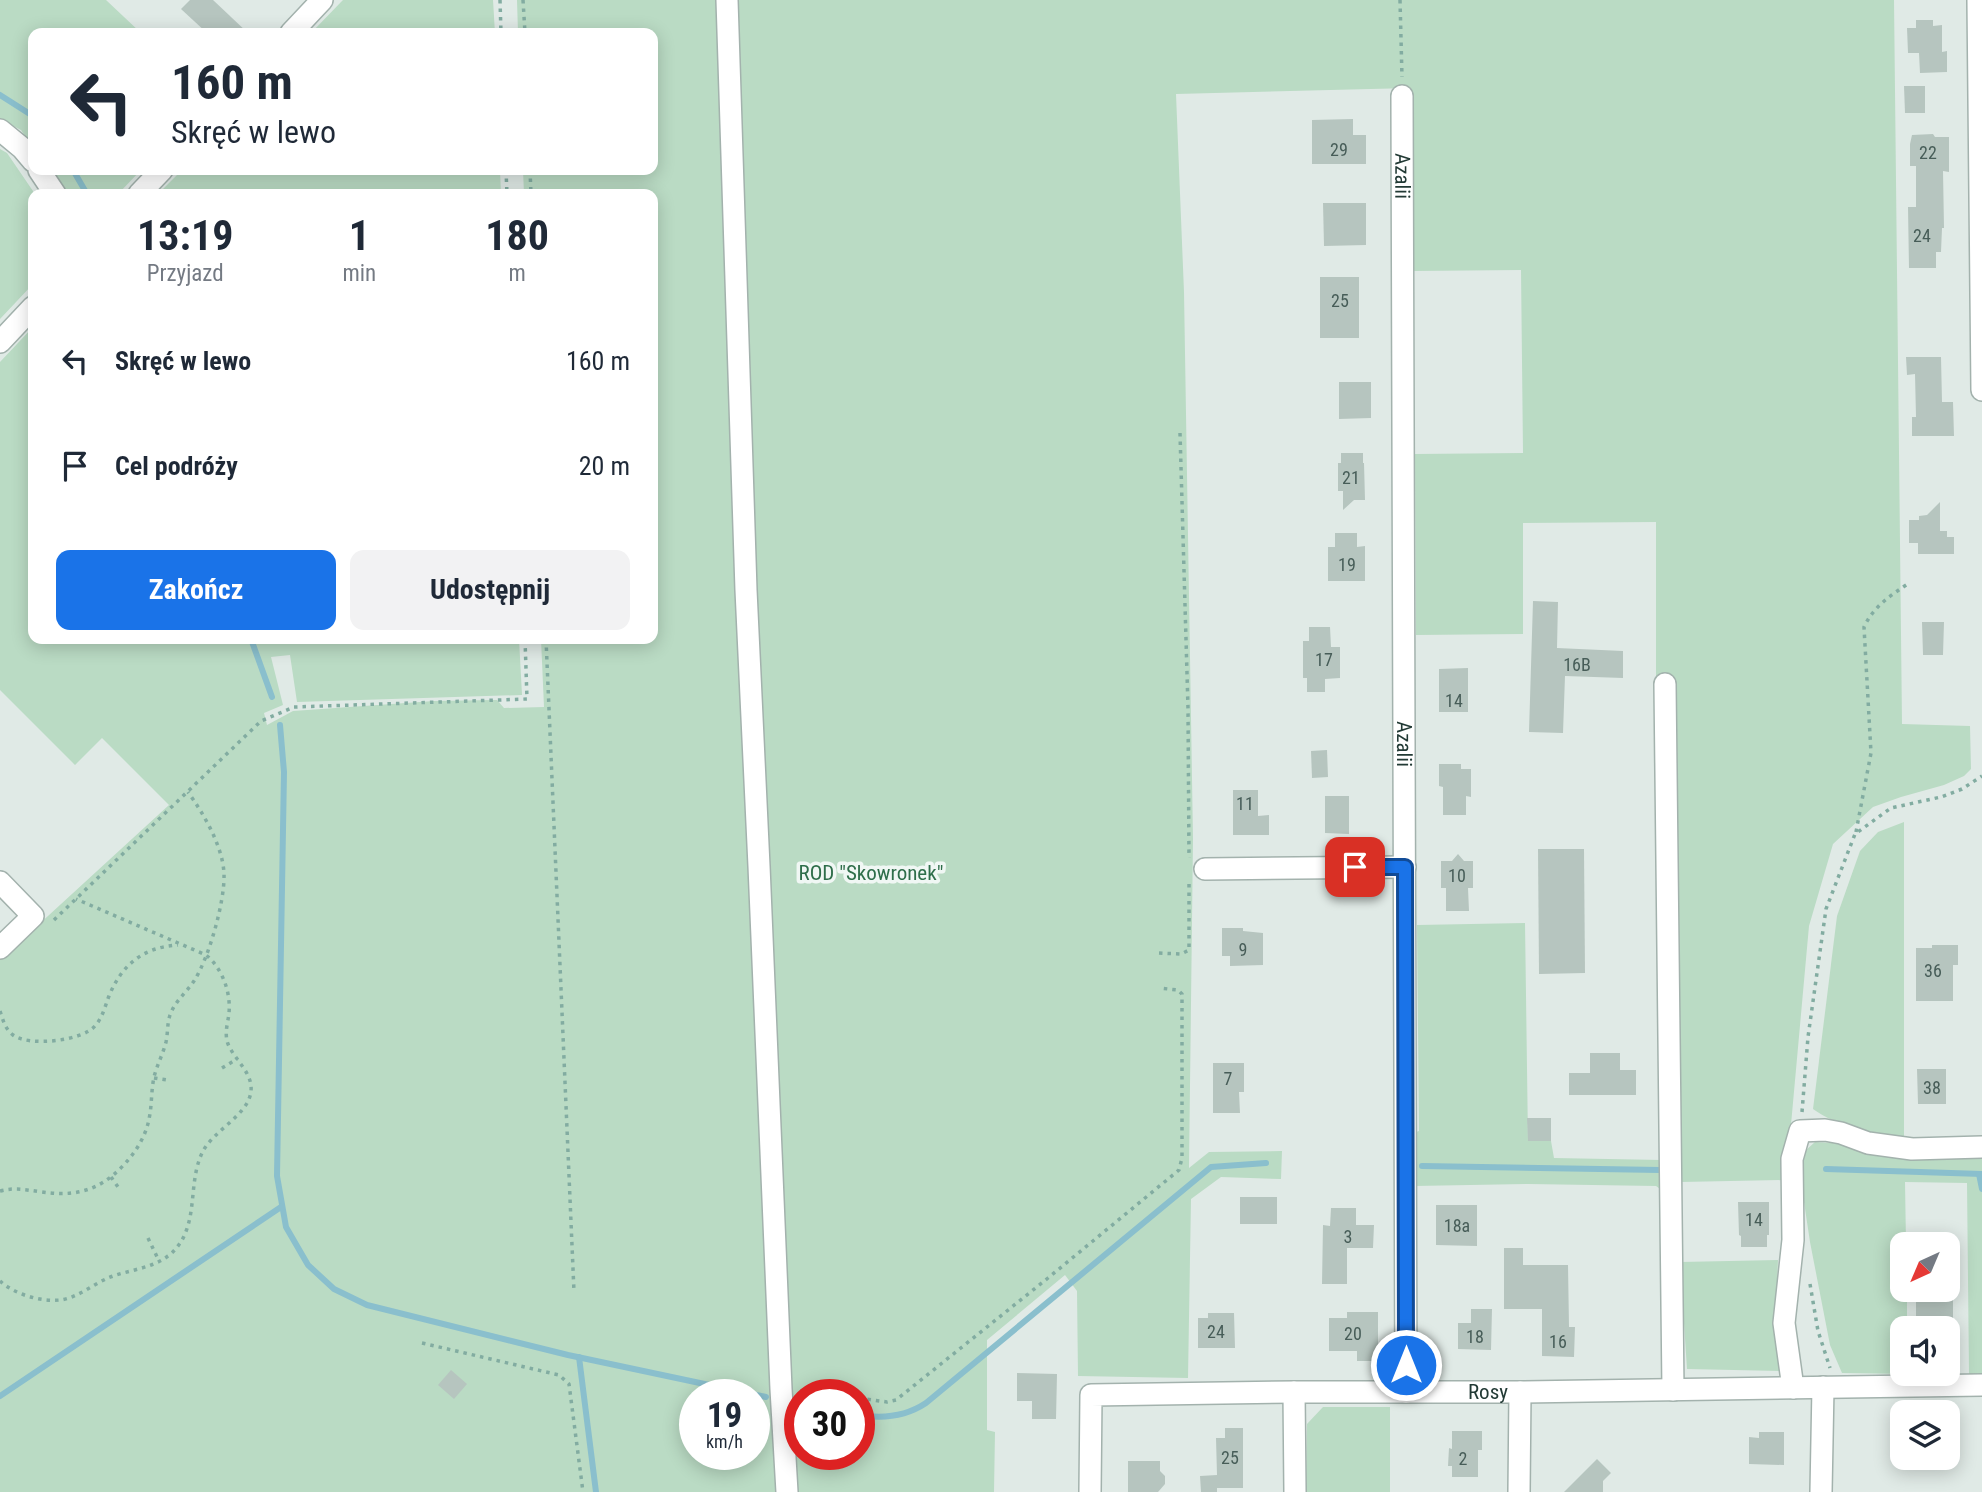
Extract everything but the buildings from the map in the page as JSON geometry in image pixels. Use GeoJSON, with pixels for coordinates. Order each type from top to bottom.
{"type":"FeatureCollection","features":[{"type":"Feature","properties":{"kind":"street"},"geometry":{"type":"LineString","coordinates":[[296,28],[322,0]]}},
{"type":"Feature","properties":{"kind":"street"},"geometry":{"type":"LineString","coordinates":[[727,0],[747,617],[787,1492]]}},
{"type":"Feature","properties":{"kind":"street"},"geometry":{"type":"LineString","coordinates":[[1978,0],[1982,390]]}},
{"type":"Feature","properties":{"kind":"street","name":"Azalii"},"geometry":{"type":"LineString","coordinates":[[1402,96],[1406,1392]]}},
{"type":"Feature","properties":{"kind":"street"},"geometry":{"type":"LineString","coordinates":[[0,130],[28,156]]}},
{"type":"Feature","properties":{"kind":"street"},"geometry":{"type":"LineString","coordinates":[[144,189],[157,175]]}},
{"type":"Feature","properties":{"kind":"street"},"geometry":{"type":"LineString","coordinates":[[0,342],[28,312]]}},
{"type":"Feature","properties":{"kind":"street"},"geometry":{"type":"LineString","coordinates":[[1665,684],[1673,1390]]}},
{"type":"Feature","properties":{"kind":"street"},"geometry":{"type":"LineString","coordinates":[[1194,869],[1405,867]]}},
{"type":"Feature","properties":{"kind":"street"},"geometry":{"type":"LineString","coordinates":[[0,882],[33,916],[0,948]]}},
{"type":"Feature","properties":{"kind":"street"},"geometry":{"type":"LineString","coordinates":[[1793,1388],[1784,1323],[1793,1240],[1792,1159],[1800,1131],[1825,1130],[1868,1143],[1912,1149],[1982,1146]]}},
{"type":"Feature","properties":{"kind":"street","name":"Rosy"},"geometry":{"type":"LineString","coordinates":[[1090,1492],[1091,1395],[1982,1385]]}},
{"type":"Feature","properties":{"kind":"street"},"geometry":{"type":"LineString","coordinates":[[1821,1492],[1829,1387]]}},
{"type":"Feature","properties":{"kind":"street"},"geometry":{"type":"LineString","coordinates":[[1294,1392],[1294,1492]]}},
{"type":"Feature","properties":{"kind":"street"},"geometry":{"type":"LineString","coordinates":[[1519,1492],[1520,1392]]}},
{"type":"Feature","properties":{"kind":"path"},"geometry":{"type":"LineString","coordinates":[[500,0],[501,28]]}},
{"type":"Feature","properties":{"kind":"path"},"geometry":{"type":"LineString","coordinates":[[523,0],[525,28]]}},
{"type":"Feature","properties":{"kind":"path"},"geometry":{"type":"LineString","coordinates":[[1400,0],[1402,96]]}},
{"type":"Feature","properties":{"kind":"path"},"geometry":{"type":"LineString","coordinates":[[1159,953],[1181,954],[1189,950],[1194,869],[1180,433]]}},
{"type":"Feature","properties":{"kind":"path"},"geometry":{"type":"LineString","coordinates":[[1800,1131],[1808,1037],[1826,909],[1856,834],[1871,753],[1864,627],[1870,614],[1883,600],[1909,583]]}},
{"type":"Feature","properties":{"kind":"path"},"geometry":{"type":"LineString","coordinates":[[48,927],[261,721],[294,707],[527,699],[525,644]]}},
{"type":"Feature","properties":{"kind":"path"},"geometry":{"type":"LineString","coordinates":[[546,644],[574,1292]]}},
{"type":"Feature","properties":{"kind":"path"},"geometry":{"type":"LineString","coordinates":[[1856,834],[1891,808],[1941,797],[1962,789],[1982,776]]}},
{"type":"Feature","properties":{"kind":"path"},"geometry":{"type":"LineString","coordinates":[[0,1191],[13,1187],[62,1195],[81,1193],[111,1177],[145,1136],[150,1119],[154,1078],[167,1041],[169,1017],[175,1003],[194,981],[206,955],[216,924],[224,873],[211,829],[188,792]]}},
{"type":"Feature","properties":{"kind":"path"},"geometry":{"type":"LineString","coordinates":[[0,1281],[6,1287],[30,1296],[63,1300],[108,1278],[170,1255],[182,1240],[191,1215],[195,1172],[203,1151],[246,1106],[251,1091],[249,1079],[227,1042],[230,1010],[227,987],[214,961],[206,955],[76,899]]}},
{"type":"Feature","properties":{"kind":"path"},"geometry":{"type":"LineString","coordinates":[[0,1012],[4,1025],[14,1036],[30,1041],[57,1041],[78,1036],[94,1027],[103,1014],[118,977],[132,960],[162,946],[180,944]]}},
{"type":"Feature","properties":{"kind":"path"},"geometry":{"type":"LineString","coordinates":[[875,1400],[895,1400],[1179,1170],[1182,1158],[1182,994],[1178,990],[1159,988]]}},
{"type":"Feature","properties":{"kind":"path"},"geometry":{"type":"LineString","coordinates":[[222,1068],[237,1059]]}},
{"type":"Feature","properties":{"kind":"path"},"geometry":{"type":"LineString","coordinates":[[154,1078],[167,1080]]}},
{"type":"Feature","properties":{"kind":"path"},"geometry":{"type":"LineString","coordinates":[[111,1177],[118,1187]]}},
{"type":"Feature","properties":{"kind":"path"},"geometry":{"type":"LineString","coordinates":[[148,1238],[159,1261]]}},
{"type":"Feature","properties":{"kind":"path"},"geometry":{"type":"LineString","coordinates":[[1809,1277],[1829,1387]]}},
{"type":"Feature","properties":{"kind":"path"},"geometry":{"type":"LineString","coordinates":[[422,1343],[559,1375],[565,1380],[569,1384],[583,1492]]}},
{"type":"Feature","properties":{"kind":"green space"},"geometry":{"type":"Polygon","coordinates":[[[0,0],[106,0],[136,28],[28,28],[28,140],[21,130],[0,119],[0,0]]]}},
{"type":"Feature","properties":{"kind":"green space"},"geometry":{"type":"Polygon","coordinates":[[[343,0],[493,0],[495,28],[316,28],[343,0]]]}},
{"type":"Feature","properties":{"kind":"green space","name":"ROD \"Skowronek\""},"geometry":{"type":"Polygon","coordinates":[[[517,0],[1894,0],[1902,724],[1970,726],[1971,769],[1964,776],[1944,785],[1873,807],[1833,844],[1809,926],[1786,1180],[1681,1182],[1672,678],[1656,679],[1656,522],[1523,523],[1523,634],[1416,635],[1415,454],[1523,453],[1521,270],[1413,271],[1411,88],[1176,94],[1184,292],[1193,839],[1189,1168],[1209,1152],[1282,1151],[1281,1179],[1221,1177],[1191,1199],[1188,1378],[1078,1376],[1077,1291],[1065,1275],[987,1340],[987,1430],[995,1432],[994,1492],[0,1492],[0,960],[169,805],[102,738],[75,765],[0,690],[0,362],[28,332],[28,644],[519,644],[522,695],[297,702],[290,655],[271,657],[283,705],[264,713],[267,725],[293,711],[434,701],[497,700],[504,708],[544,707],[541,644],[658,644],[658,189],[524,189],[523,175],[658,175],[658,28],[518,28],[517,0]]]}},
{"type":"Feature","properties":{"kind":"green space"},"geometry":{"type":"Polygon","coordinates":[[[0,149],[7,153],[32,189],[28,189],[28,289],[0,319],[0,149]]]}},
{"type":"Feature","properties":{"kind":"green space"},"geometry":{"type":"Polygon","coordinates":[[[53,175],[136,175],[123,189],[62,189],[53,175]]]}},
{"type":"Feature","properties":{"kind":"green space"},"geometry":{"type":"Polygon","coordinates":[[[177,175],[500,175],[501,189],[163,189],[177,175]]]}},
{"type":"Feature","properties":{"kind":"green space"},"geometry":{"type":"Polygon","coordinates":[[[1904,822],[1904,1137],[1856,1129],[1813,1109],[1837,916],[1860,851],[1878,832],[1904,822]]]}},
{"type":"Feature","properties":{"kind":"green space"},"geometry":{"type":"Polygon","coordinates":[[[1525,923],[1528,1140],[1551,1141],[1554,1158],[1662,1160],[1663,1191],[1656,1186],[1414,1186],[1413,1133],[1419,1131],[1417,925],[1525,923]]]}},
{"type":"Feature","properties":{"kind":"green space"},"geometry":{"type":"Polygon","coordinates":[[[1815,1142],[1906,1156],[1982,1159],[1982,1374],[1969,1374],[1967,1183],[1905,1182],[1906,1232],[1890,1232],[1890,1302],[1907,1302],[1907,1316],[1890,1316],[1890,1374],[1842,1373],[1830,1345],[1810,1242],[1801,1182],[1805,1151],[1815,1142]]]}},
{"type":"Feature","properties":{"kind":"green space"},"geometry":{"type":"Polygon","coordinates":[[[1778,1260],[1776,1306],[1782,1371],[1687,1369],[1680,1262],[1778,1260]]]}},
{"type":"Feature","properties":{"kind":"green space"},"geometry":{"type":"Polygon","coordinates":[[[1323,1407],[1390,1407],[1390,1492],[1306,1492],[1307,1424],[1323,1407]]]}},
{"type":"Feature","properties":{"kind":"waterway"},"geometry":{"type":"LineString","coordinates":[[0,95],[28,113]]}},
{"type":"Feature","properties":{"kind":"waterway"},"geometry":{"type":"LineString","coordinates":[[76,175],[84,189]]}},
{"type":"Feature","properties":{"kind":"waterway"},"geometry":{"type":"LineString","coordinates":[[253,644],[272,697]]}},
{"type":"Feature","properties":{"kind":"waterway"},"geometry":{"type":"LineString","coordinates":[[280,725],[284,772],[277,1176],[286,1227],[308,1265],[334,1289],[367,1305],[568,1355],[681,1379]]}},
{"type":"Feature","properties":{"kind":"waterway"},"geometry":{"type":"LineString","coordinates":[[875,1417],[894,1416],[926,1403],[1211,1167],[1266,1163]]}},
{"type":"Feature","properties":{"kind":"waterway"},"geometry":{"type":"LineString","coordinates":[[1422,1166],[1660,1170]]}},
{"type":"Feature","properties":{"kind":"waterway"},"geometry":{"type":"LineString","coordinates":[[1826,1169],[1982,1174]]}},
{"type":"Feature","properties":{"kind":"waterway"},"geometry":{"type":"LineString","coordinates":[[1979,1174],[1982,1189]]}},
{"type":"Feature","properties":{"kind":"waterway"},"geometry":{"type":"LineString","coordinates":[[0,1396],[281,1207]]}},
{"type":"Feature","properties":{"kind":"waterway"},"geometry":{"type":"LineString","coordinates":[[579,1357],[596,1492]]}},
{"type":"Feature","properties":{"kind":"route"},"geometry":{"type":"LineString","coordinates":[[1355,867],[1405,867],[1406,1365]]}}]}
